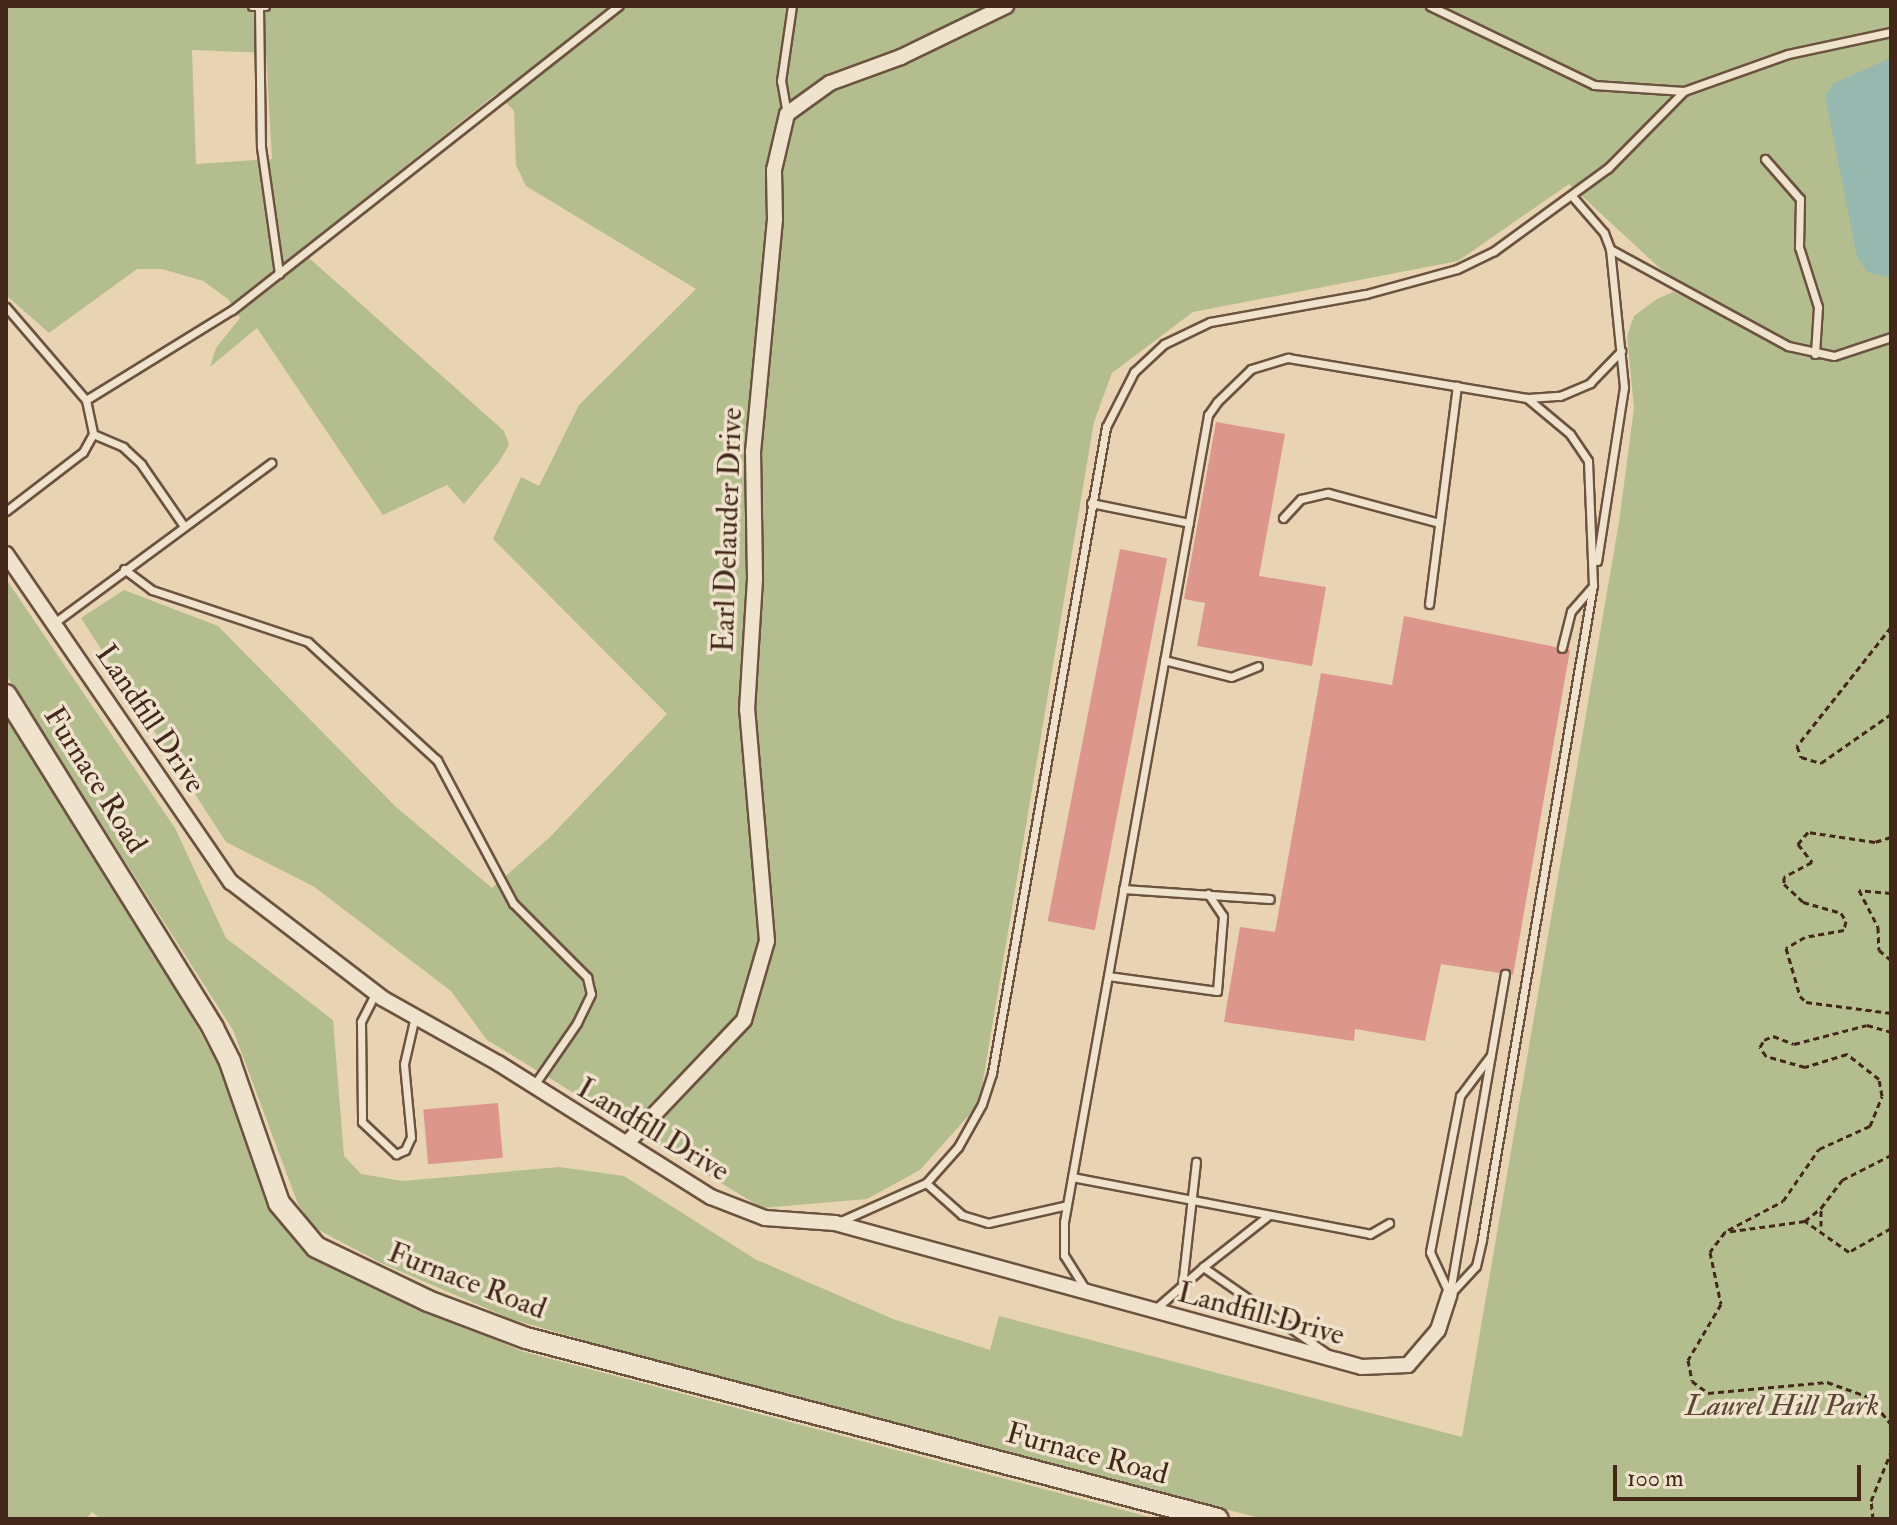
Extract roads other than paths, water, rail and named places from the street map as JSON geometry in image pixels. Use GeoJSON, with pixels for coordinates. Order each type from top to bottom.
{"type":"FeatureCollection","features":[{"type":"Feature","properties":{"kind":"main road","name":"Furnace Road"},"geometry":{"type":"LineString","coordinates":[[6,695],[213,1028],[230,1062],[279,1203],[316,1247],[428,1301],[541,1343],[1218,1519]]}},
{"type":"Feature","properties":{"kind":"street"},"geometry":{"type":"LineString","coordinates":[[787,114],[830,83],[901,57],[1006,6]]}},
{"type":"Feature","properties":{"kind":"street","name":"Earl Delauder Drive"},"geometry":{"type":"LineString","coordinates":[[627,1143],[744,1020],[767,941],[747,710],[755,578],[753,452],[775,219],[774,170],[787,114]]}},
{"type":"Feature","properties":{"kind":"street","name":"Landfill Drive"},"geometry":{"type":"LineString","coordinates":[[6,554],[222,871],[375,994],[737,1210],[793,1222],[835,1223],[1362,1367],[1408,1365],[1438,1330],[1450,1294]]}},
{"type":"Feature","properties":{"kind":"lane"},"geometry":{"type":"LineString","coordinates":[[259,6],[261,147],[279,274]]}},
{"type":"Feature","properties":{"kind":"lane"},"geometry":{"type":"LineString","coordinates":[[86,400],[279,274],[619,6]]}},
{"type":"Feature","properties":{"kind":"lane"},"geometry":{"type":"LineString","coordinates":[[787,114],[781,81],[792,6]]}},
{"type":"Feature","properties":{"kind":"lane"},"geometry":{"type":"LineString","coordinates":[[1430,6],[1594,85],[1684,91],[1788,54],[1891,32]]}},
{"type":"Feature","properties":{"kind":"lane"},"geometry":{"type":"LineString","coordinates":[[835,1223],[882,1207],[926,1183],[975,1120],[992,1073],[1091,503],[1106,427],[1119,394],[1144,361],[1175,337],[1221,319],[1366,294],[1457,269],[1494,251],[1608,168],[1684,91]]}},
{"type":"Feature","properties":{"kind":"lane"},"geometry":{"type":"LineString","coordinates":[[1765,159],[1800,199],[1799,247],[1818,307],[1815,354]]}},
{"type":"Feature","properties":{"kind":"lane"},"geometry":{"type":"LineString","coordinates":[[1450,1294],[1476,1266],[1482,1239],[1624,387],[1610,249],[1604,233],[1572,196]]}},
{"type":"Feature","properties":{"kind":"lane"},"geometry":{"type":"LineString","coordinates":[[1610,249],[1788,346],[1834,356],[1890,335]]}},
{"type":"Feature","properties":{"kind":"lane"},"geometry":{"type":"LineString","coordinates":[[6,307],[86,400],[93,434],[83,452],[6,511]]}},
{"type":"Feature","properties":{"kind":"lane"},"geometry":{"type":"LineString","coordinates":[[1090,1295],[1064,1255],[1067,1205],[1208,415],[1251,369],[1288,358],[1527,398],[1560,396],[1590,383],[1607,371],[1621,351]]}},
{"type":"Feature","properties":{"kind":"lane"},"geometry":{"type":"LineString","coordinates":[[1429,604],[1457,386]]}},
{"type":"Feature","properties":{"kind":"lane"},"geometry":{"type":"LineString","coordinates":[[1527,398],[1570,434],[1588,461],[1593,586],[1571,611],[1562,648]]}},
{"type":"Feature","properties":{"kind":"lane"},"geometry":{"type":"LineString","coordinates":[[93,434],[123,447],[141,464],[184,526]]}},
{"type":"Feature","properties":{"kind":"lane"},"geometry":{"type":"LineString","coordinates":[[53,624],[271,463]]}},
{"type":"Feature","properties":{"kind":"lane"},"geometry":{"type":"LineString","coordinates":[[1283,518],[1301,499],[1328,493],[1439,523]]}},
{"type":"Feature","properties":{"kind":"lane"},"geometry":{"type":"LineString","coordinates":[[1091,503],[1189,523]]}},
{"type":"Feature","properties":{"kind":"lane"},"geometry":{"type":"LineString","coordinates":[[124,569],[152,590],[308,642],[437,760],[513,903],[587,977],[591,994],[577,1023],[533,1086]]}},
{"type":"Feature","properties":{"kind":"lane"},"geometry":{"type":"LineString","coordinates":[[1164,660],[1231,677],[1258,666]]}},
{"type":"Feature","properties":{"kind":"lane"},"geometry":{"type":"LineString","coordinates":[[1123,889],[1270,899]]}},
{"type":"Feature","properties":{"kind":"lane"},"geometry":{"type":"LineString","coordinates":[[1108,976],[1217,991],[1223,916],[1208,894]]}},
{"type":"Feature","properties":{"kind":"lane"},"geometry":{"type":"LineString","coordinates":[[1450,1294],[1505,974]]}},
{"type":"Feature","properties":{"kind":"lane"},"geometry":{"type":"LineString","coordinates":[[375,994],[361,1022],[362,1122],[396,1154],[405,1150],[411,1137],[404,1064],[415,1016]]}},
{"type":"Feature","properties":{"kind":"lane"},"geometry":{"type":"LineString","coordinates":[[1450,1294],[1430,1252],[1460,1096],[1493,1053]]}},
{"type":"Feature","properties":{"kind":"lane"},"geometry":{"type":"LineString","coordinates":[[1182,1286],[1196,1162]]}},
{"type":"Feature","properties":{"kind":"lane"},"geometry":{"type":"LineString","coordinates":[[1072,1177],[1193,1196],[1269,1215],[1370,1234],[1389,1223]]}},
{"type":"Feature","properties":{"kind":"lane"},"geometry":{"type":"LineString","coordinates":[[926,1183],[962,1215],[988,1223],[1067,1205]]}},
{"type":"Feature","properties":{"kind":"lane"},"geometry":{"type":"LineString","coordinates":[[1152,1312],[1269,1215]]}},
{"type":"Feature","properties":{"kind":"lane"},"geometry":{"type":"LineString","coordinates":[[1203,1267],[1336,1361]]}},
{"type":"Feature","properties":{"kind":"water"},"geometry":{"type":"Polygon","coordinates":[[[1891,58],[1891,278],[1867,272],[1857,257],[1825,96],[1834,83],[1891,58]]]}},
{"type":"Feature","properties":{"kind":"park label","name":"Laurel Hill Park"},"geometry":{"type":"Point","coordinates":[1782,1406]}}]}
